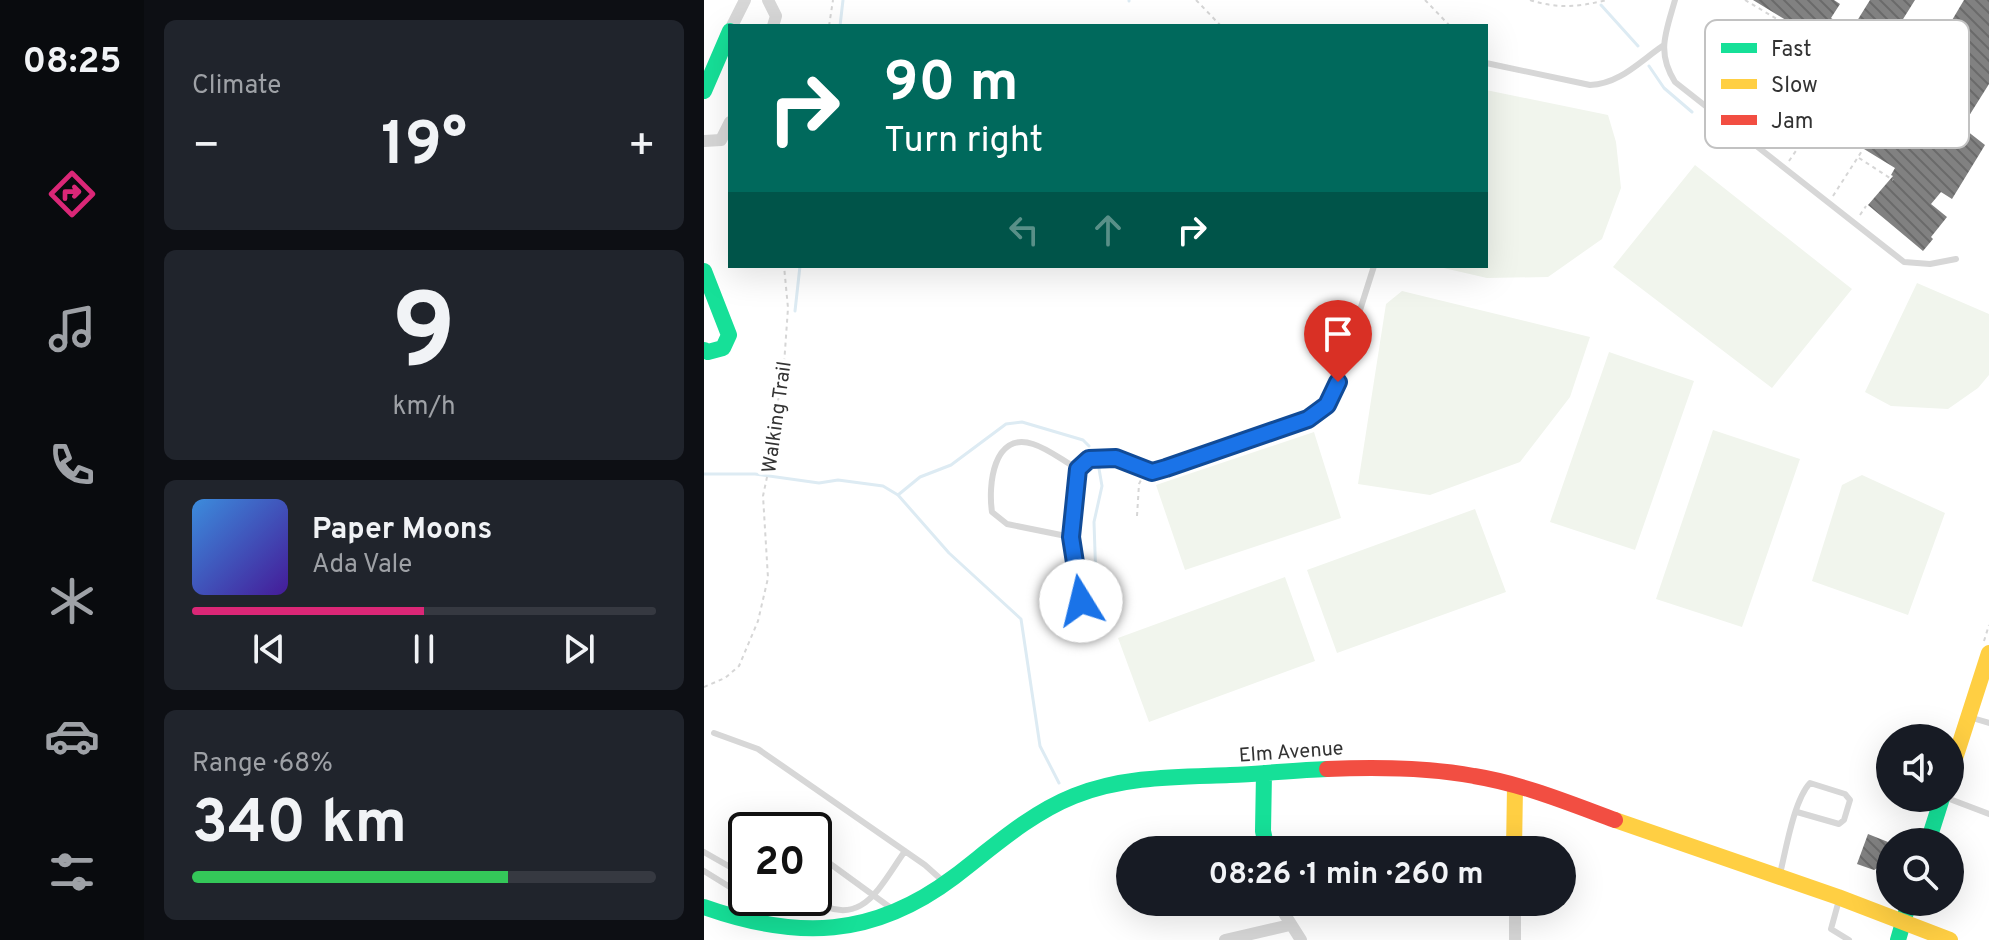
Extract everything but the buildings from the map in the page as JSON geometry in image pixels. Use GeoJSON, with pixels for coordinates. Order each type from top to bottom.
{"type":"FeatureCollection","features":[{"type":"Feature","properties":{"kind":"main road"},"geometry":{"type":"LineString","coordinates":[[704,91],[728,35]]}},
{"type":"Feature","properties":{"kind":"main road"},"geometry":{"type":"LineString","coordinates":[[704,271],[729,335],[723,348],[708,352],[704,350]]}},
{"type":"Feature","properties":{"kind":"main road"},"geometry":{"type":"LineString","coordinates":[[1964,730],[1989,653]]}},
{"type":"Feature","properties":{"kind":"main road","name":"Elm Avenue"},"geometry":{"type":"LineString","coordinates":[[704,907],[759,930],[787,936],[823,938],[898,913],[1019,825],[1081,793],[1107,785],[1146,780],[1376,767],[1455,772],[1540,793],[1840,898],[1950,940]]}},
{"type":"Feature","properties":{"kind":"main road"},"geometry":{"type":"LineString","coordinates":[[1264,773],[1264,836]]}},
{"type":"Feature","properties":{"kind":"main road"},"geometry":{"type":"LineString","coordinates":[[1514,836],[1515,787]]}},
{"type":"Feature","properties":{"kind":"main road"},"geometry":{"type":"LineString","coordinates":[[1898,940],[1905,916]]}},
{"type":"Feature","properties":{"kind":"street"},"geometry":{"type":"LineString","coordinates":[[733,24],[745,0]]}},
{"type":"Feature","properties":{"kind":"street"},"geometry":{"type":"LineString","coordinates":[[768,0],[776,16],[774,24]]}},
{"type":"Feature","properties":{"kind":"street"},"geometry":{"type":"LineString","coordinates":[[705,142],[721,140],[728,126]]}},
{"type":"Feature","properties":{"kind":"street"},"geometry":{"type":"LineString","coordinates":[[1285,916],[1301,940]]}},
{"type":"Feature","properties":{"kind":"street"},"geometry":{"type":"LineString","coordinates":[[1515,916],[1515,940]]}},
{"type":"Feature","properties":{"kind":"street"},"geometry":{"type":"LineString","coordinates":[[1225,940],[1290,925]]}},
{"type":"Feature","properties":{"kind":"lane"},"geometry":{"type":"LineString","coordinates":[[1675,0],[1664,45],[1664,58],[1675,82],[1705,106]]}},
{"type":"Feature","properties":{"kind":"lane"},"geometry":{"type":"LineString","coordinates":[[1488,63],[1603,85],[1628,72],[1664,45]]}},
{"type":"Feature","properties":{"kind":"lane"},"geometry":{"type":"LineString","coordinates":[[1758,148],[1904,262],[1930,264],[1956,259]]}},
{"type":"Feature","properties":{"kind":"lane"},"geometry":{"type":"LineString","coordinates":[[1081,601],[1071,537],[1078,469],[1089,459],[1104,458],[1116,458],[1146,470],[1166,468],[1308,419],[1327,405],[1338,382],[1373,268]]}},
{"type":"Feature","properties":{"kind":"lane"},"geometry":{"type":"LineString","coordinates":[[1071,537],[1007,524],[992,512],[989,494],[999,454],[1012,443],[1029,442],[1078,469]]}},
{"type":"Feature","properties":{"kind":"lane"},"geometry":{"type":"LineString","coordinates":[[1968,717],[1989,723]]}},
{"type":"Feature","properties":{"kind":"lane"},"geometry":{"type":"LineString","coordinates":[[714,733],[758,749],[905,851],[944,882]]}},
{"type":"Feature","properties":{"kind":"lane"},"geometry":{"type":"LineString","coordinates":[[1779,877],[1797,812],[1810,783],[1845,794],[1850,800],[1844,820],[1839,824],[1797,812]]}},
{"type":"Feature","properties":{"kind":"lane"},"geometry":{"type":"LineString","coordinates":[[1964,805],[1989,814]]}},
{"type":"Feature","properties":{"kind":"lane"},"geometry":{"type":"LineString","coordinates":[[832,910],[846,911],[866,905],[905,851]]}},
{"type":"Feature","properties":{"kind":"lane"},"geometry":{"type":"LineString","coordinates":[[704,852],[728,866]]}},
{"type":"Feature","properties":{"kind":"lane"},"geometry":{"type":"LineString","coordinates":[[832,865],[898,913]]}},
{"type":"Feature","properties":{"kind":"lane"},"geometry":{"type":"LineString","coordinates":[[704,871],[728,886]]}},
{"type":"Feature","properties":{"kind":"lane"},"geometry":{"type":"LineString","coordinates":[[1840,898],[1831,929],[1849,940]]}},
{"type":"Feature","properties":{"kind":"lane"},"geometry":{"type":"LineString","coordinates":[[759,930],[766,916]]}},
{"type":"Feature","properties":{"kind":"path"},"geometry":{"type":"LineString","coordinates":[[829,24],[833,0]]}},
{"type":"Feature","properties":{"kind":"path"},"geometry":{"type":"LineString","coordinates":[[1196,0],[1219,24]]}},
{"type":"Feature","properties":{"kind":"path"},"geometry":{"type":"LineString","coordinates":[[1425,0],[1448,24]]}},
{"type":"Feature","properties":{"kind":"path"},"geometry":{"type":"LineString","coordinates":[[1530,0],[1553,7],[1607,0]]}},
{"type":"Feature","properties":{"kind":"path"},"geometry":{"type":"LineString","coordinates":[[1745,0],[1778,20]]}},
{"type":"Feature","properties":{"kind":"path"},"geometry":{"type":"LineString","coordinates":[[1785,169],[1798,148]]}},
{"type":"Feature","properties":{"kind":"path"},"geometry":{"type":"LineString","coordinates":[[1829,203],[1863,148]]}},
{"type":"Feature","properties":{"kind":"path"},"geometry":{"type":"LineString","coordinates":[[1858,157],[1893,180]]}},
{"type":"Feature","properties":{"kind":"path"},"geometry":{"type":"LineString","coordinates":[[1854,223],[1866,206]]}},
{"type":"Feature","properties":{"kind":"path","name":"Walking Trail"},"geometry":{"type":"LineString","coordinates":[[704,687],[725,678],[739,666],[758,621],[768,578],[763,496],[769,470],[772,426],[783,379],[788,308],[784,268]]}},
{"type":"Feature","properties":{"kind":"path"},"geometry":{"type":"LineString","coordinates":[[1137,516],[1139,484],[1146,470]]}},
{"type":"Feature","properties":{"kind":"shaded area"},"geometry":{"type":"Polygon","coordinates":[[[1488,90],[1608,115],[1616,142],[1621,188],[1602,239],[1548,277],[1487,278],[1444,268],[1488,268],[1488,90]]]}},
{"type":"Feature","properties":{"kind":"shaded area"},"geometry":{"type":"Polygon","coordinates":[[[1695,165],[1852,289],[1772,388],[1613,267],[1695,165]]]}},
{"type":"Feature","properties":{"kind":"shaded area"},"geometry":{"type":"Polygon","coordinates":[[[1917,283],[1989,314],[1989,375],[1978,388],[1948,409],[1891,406],[1865,392],[1917,283]]]}},
{"type":"Feature","properties":{"kind":"shaded area"},"geometry":{"type":"Polygon","coordinates":[[[1402,291],[1590,337],[1570,397],[1520,462],[1430,495],[1358,484],[1386,304],[1402,291]]]}},
{"type":"Feature","properties":{"kind":"shaded area"},"geometry":{"type":"Polygon","coordinates":[[[1609,352],[1694,381],[1635,550],[1550,522],[1609,352]]]}},
{"type":"Feature","properties":{"kind":"shaded area"},"geometry":{"type":"Polygon","coordinates":[[[1713,430],[1800,459],[1742,627],[1656,599],[1713,430]]]}},
{"type":"Feature","properties":{"kind":"shaded area"},"geometry":{"type":"Polygon","coordinates":[[[1314,432],[1341,518],[1185,570],[1156,485],[1314,432]]]}},
{"type":"Feature","properties":{"kind":"shaded area"},"geometry":{"type":"Polygon","coordinates":[[[1862,475],[1945,513],[1908,615],[1812,581],[1842,485],[1862,475]]]}},
{"type":"Feature","properties":{"kind":"shaded area"},"geometry":{"type":"Polygon","coordinates":[[[1475,509],[1506,592],[1337,653],[1307,570],[1475,509]]]}},
{"type":"Feature","properties":{"kind":"shaded area"},"geometry":{"type":"Polygon","coordinates":[[[1285,577],[1315,661],[1149,722],[1118,638],[1285,577]]]}},
{"type":"Feature","properties":{"kind":"waterway"},"geometry":{"type":"LineString","coordinates":[[840,24],[843,0]]}},
{"type":"Feature","properties":{"kind":"waterway"},"geometry":{"type":"LineString","coordinates":[[1601,5],[1638,46]]}},
{"type":"Feature","properties":{"kind":"waterway"},"geometry":{"type":"LineString","coordinates":[[1649,66],[1664,88],[1692,112]]}},
{"type":"Feature","properties":{"kind":"waterway"},"geometry":{"type":"LineString","coordinates":[[795,311],[800,268]]}},
{"type":"Feature","properties":{"kind":"waterway"},"geometry":{"type":"LineString","coordinates":[[898,495],[920,477],[951,465],[1006,424],[1022,422],[1083,440],[1089,446]]}},
{"type":"Feature","properties":{"kind":"waterway"},"geometry":{"type":"LineString","coordinates":[[1096,582],[1094,522],[1102,486],[1098,463]]}},
{"type":"Feature","properties":{"kind":"waterway"},"geometry":{"type":"LineString","coordinates":[[704,474],[755,474],[819,483],[838,480],[883,486],[898,495],[949,553],[1021,619],[1040,746],[1059,783]]}},
{"type":"Feature","properties":{"kind":"waterway"},"geometry":{"type":"LineString","coordinates":[[1096,609],[1099,617]]}},
{"type":"Feature","properties":{"kind":"traffic: fast"},"geometry":{"type":"LineString","coordinates":[[704,91],[728,36]]}},
{"type":"Feature","properties":{"kind":"traffic: fast"},"geometry":{"type":"LineString","coordinates":[[704,271],[729,335],[723,348],[708,352],[704,350]]}},
{"type":"Feature","properties":{"kind":"traffic: fast"},"geometry":{"type":"LineString","coordinates":[[704,907],[771,925],[803,928],[864,922],[924,897],[1026,822],[1057,803],[1093,789],[1151,779],[1327,769]]}},
{"type":"Feature","properties":{"kind":"traffic: fast"},"geometry":{"type":"LineString","coordinates":[[1264,773],[1264,836]]}},
{"type":"Feature","properties":{"kind":"traffic: fast"},"geometry":{"type":"LineString","coordinates":[[1932,828],[1938,812]]}},
{"type":"Feature","properties":{"kind":"traffic: fast"},"geometry":{"type":"LineString","coordinates":[[1898,940],[1905,916]]}},
{"type":"Feature","properties":{"kind":"traffic: slow"},"geometry":{"type":"LineString","coordinates":[[1964,731],[1989,653]]}},
{"type":"Feature","properties":{"kind":"traffic: slow"},"geometry":{"type":"LineString","coordinates":[[1514,836],[1515,787]]}},
{"type":"Feature","properties":{"kind":"traffic: slow"},"geometry":{"type":"LineString","coordinates":[[1615,820],[1838,897],[1950,940]]}},
{"type":"Feature","properties":{"kind":"traffic: jam"},"geometry":{"type":"LineString","coordinates":[[1327,769],[1401,768],[1492,779],[1615,820]]}},
{"type":"Feature","properties":{"kind":"route"},"geometry":{"type":"LineString","coordinates":[[1081,601],[1071,537],[1078,469],[1089,459],[1116,458],[1152,472],[1166,468],[1308,419],[1327,405],[1338,382]]}}]}
